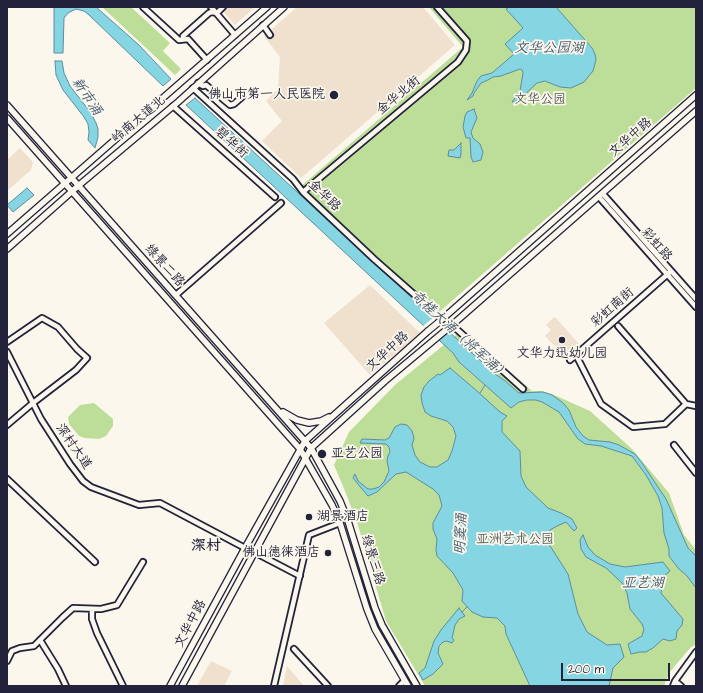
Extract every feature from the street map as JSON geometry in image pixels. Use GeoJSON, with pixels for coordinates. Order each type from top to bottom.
{"type":"FeatureCollection","features":[{"type":"Feature","properties":{"kind":"main road","name":"岭南大道北"},"geometry":{"type":"LineString","coordinates":[[7,234],[267,7]]}},
{"type":"Feature","properties":{"kind":"main road","name":"岭南大道北"},"geometry":{"type":"LineString","coordinates":[[7,249],[72,191],[173,106],[284,7]]}},
{"type":"Feature","properties":{"kind":"main road","name":"文华中路"},"geometry":{"type":"LineString","coordinates":[[170,686],[305,441],[696,95]]}},
{"type":"Feature","properties":{"kind":"main road","name":"绿景二路"},"geometry":{"type":"LineString","coordinates":[[7,105],[305,441]]}},
{"type":"Feature","properties":{"kind":"main road","name":"文华中路"},"geometry":{"type":"LineString","coordinates":[[182,686],[311,448],[385,381],[452,325],[696,111]]}},
{"type":"Feature","properties":{"kind":"main road"},"geometry":{"type":"LineString","coordinates":[[7,118],[65,183]]}},
{"type":"Feature","properties":{"kind":"main road"},"geometry":{"type":"LineString","coordinates":[[114,155],[112,149],[115,140]]}},
{"type":"Feature","properties":{"kind":"main road","name":"绿景二路"},"geometry":{"type":"LineString","coordinates":[[65,183],[300,448]]}},
{"type":"Feature","properties":{"kind":"main road"},"geometry":{"type":"LineString","coordinates":[[272,404],[285,414],[297,420],[309,422],[321,421],[333,416]]}},
{"type":"Feature","properties":{"kind":"main road","name":"绿景三路"},"geometry":{"type":"LineString","coordinates":[[305,441],[311,448],[340,501],[382,625],[417,686]]}},
{"type":"Feature","properties":{"kind":"main road","name":"绿景三路"},"geometry":{"type":"LineString","coordinates":[[300,448],[332,505],[340,523],[367,610],[375,629],[406,683]]}},
{"type":"Feature","properties":{"kind":"street"},"geometry":{"type":"LineString","coordinates":[[144,7],[179,40],[188,39],[207,60]]}},
{"type":"Feature","properties":{"kind":"street"},"geometry":{"type":"LineString","coordinates":[[211,7],[235,35]]}},
{"type":"Feature","properties":{"kind":"street"},"geometry":{"type":"LineString","coordinates":[[183,39],[183,36],[209,13],[216,13],[223,7]]}},
{"type":"Feature","properties":{"kind":"street","name":"金华北街"},"geometry":{"type":"LineString","coordinates":[[302,192],[458,62],[466,50],[467,41],[437,7]]}},
{"type":"Feature","properties":{"kind":"street"},"geometry":{"type":"LineString","coordinates":[[263,25],[270,35]]}},
{"type":"Feature","properties":{"kind":"street"},"geometry":{"type":"LineString","coordinates":[[196,85],[206,85],[230,105],[234,104],[242,97]]}},
{"type":"Feature","properties":{"kind":"street","name":"金华路"},"geometry":{"type":"LineString","coordinates":[[196,85],[253,143],[293,179],[302,192],[440,320]]}},
{"type":"Feature","properties":{"kind":"street","name":"碧华街"},"geometry":{"type":"LineString","coordinates":[[173,106],[275,197]]}},
{"type":"Feature","properties":{"kind":"street","name":"彩虹路"},"geometry":{"type":"LineString","coordinates":[[601,195],[669,273],[696,307]]}},
{"type":"Feature","properties":{"kind":"street"},"geometry":{"type":"LineString","coordinates":[[176,295],[281,203]]}},
{"type":"Feature","properties":{"kind":"street","name":"彩虹路"},"geometry":{"type":"LineString","coordinates":[[669,273],[696,299]]}},
{"type":"Feature","properties":{"kind":"street","name":"彩虹南街"},"geometry":{"type":"LineString","coordinates":[[570,360],[669,273]]}},
{"type":"Feature","properties":{"kind":"street"},"geometry":{"type":"LineString","coordinates":[[7,342],[42,318],[58,327],[87,358],[76,370],[32,403],[7,425]]}},
{"type":"Feature","properties":{"kind":"street"},"geometry":{"type":"LineString","coordinates":[[452,325],[523,389]]}},
{"type":"Feature","properties":{"kind":"street"},"geometry":{"type":"LineString","coordinates":[[618,326],[686,404],[696,406]]}},
{"type":"Feature","properties":{"kind":"street","name":"深村大道"},"geometry":{"type":"LineString","coordinates":[[7,352],[40,419],[70,464],[91,487],[139,505],[160,503],[245,548]]}},
{"type":"Feature","properties":{"kind":"street"},"geometry":{"type":"LineString","coordinates":[[576,356],[602,404],[633,428],[665,424],[686,404]]}},
{"type":"Feature","properties":{"kind":"street"},"geometry":{"type":"LineString","coordinates":[[674,445],[696,473]]}},
{"type":"Feature","properties":{"kind":"street"},"geometry":{"type":"LineString","coordinates":[[7,479],[95,562]]}},
{"type":"Feature","properties":{"kind":"street"},"geometry":{"type":"LineString","coordinates":[[274,686],[309,535],[340,523]]}},
{"type":"Feature","properties":{"kind":"street"},"geometry":{"type":"LineString","coordinates":[[254,552],[300,576]]}},
{"type":"Feature","properties":{"kind":"street"},"geometry":{"type":"LineString","coordinates":[[7,661],[12,651],[34,646],[73,608],[101,609],[117,605],[143,562]]}},
{"type":"Feature","properties":{"kind":"street"},"geometry":{"type":"LineString","coordinates":[[92,609],[92,620],[97,633],[123,686]]}},
{"type":"Feature","properties":{"kind":"street"},"geometry":{"type":"LineString","coordinates":[[40,640],[58,669],[66,686]]}},
{"type":"Feature","properties":{"kind":"street"},"geometry":{"type":"LineString","coordinates":[[294,649],[328,686]]}},
{"type":"Feature","properties":{"kind":"street"},"geometry":{"type":"LineString","coordinates":[[681,686],[674,684],[696,652]]}},
{"type":"Feature","properties":{"kind":"street"},"geometry":{"type":"LineString","coordinates":[[399,686],[406,683]]}},
{"type":"Feature","properties":{"kind":"shaded area"},"geometry":{"type":"Polygon","coordinates":[[[225,7],[255,7],[235,25],[222,10],[225,7]]]}},
{"type":"Feature","properties":{"kind":"shaded area","name":"佛山市第一人民医院"},"geometry":{"type":"Polygon","coordinates":[[[297,7],[423,7],[455,45],[301,178],[262,141],[282,121],[266,101],[278,89],[280,57],[264,36],[297,7]]]}},
{"type":"Feature","properties":{"kind":"shaded area"},"geometry":{"type":"Polygon","coordinates":[[[20,148],[33,162],[31,170],[7,191],[7,160],[20,148]]]}},
{"type":"Feature","properties":{"kind":"shaded area"},"geometry":{"type":"Polygon","coordinates":[[[370,285],[420,333],[370,375],[324,323],[370,285]]]}},
{"type":"Feature","properties":{"kind":"shaded area","name":"文华力迅幼儿园"},"geometry":{"type":"Polygon","coordinates":[[[554,317],[579,344],[565,357],[545,336],[551,330],[546,325],[554,317]]]}},
{"type":"Feature","properties":{"kind":"shaded area"},"geometry":{"type":"Polygon","coordinates":[[[211,661],[232,671],[224,686],[197,686],[211,661]]]}},
{"type":"Feature","properties":{"kind":"shaded area"},"geometry":{"type":"Polygon","coordinates":[[[287,666],[304,686],[283,686],[287,666]]]}},
{"type":"Feature","properties":{"kind":"green space"},"geometry":{"type":"Polygon","coordinates":[[[102,7],[131,7],[170,43],[163,51],[181,69],[175,75],[102,7]]]}},
{"type":"Feature","properties":{"kind":"green space","name":"文华公园"},"geometry":{"type":"Polygon","coordinates":[[[429,7],[696,7],[696,88],[438,313],[300,187],[463,47],[429,7]]]}},
{"type":"Feature","properties":{"kind":"green space","name":"亚洲艺术公园"},"geometry":{"type":"Polygon","coordinates":[[[462,330],[532,391],[541,391],[552,394],[590,411],[632,449],[669,493],[684,535],[696,550],[696,644],[690,648],[669,673],[664,686],[425,686],[386,621],[357,522],[334,465],[349,432],[395,385],[462,330]]]}},
{"type":"Feature","properties":{"kind":"green space"},"geometry":{"type":"Polygon","coordinates":[[[94,403],[113,419],[113,426],[106,436],[99,439],[79,436],[69,424],[68,417],[80,405],[94,403]]]}},
{"type":"Feature","properties":{"kind":"water"},"geometry":{"type":"Polygon","coordinates":[[[54,7],[96,7],[139,45],[171,79],[163,86],[89,15],[84,11],[76,9],[68,13],[64,18],[63,53],[54,53],[54,7]]]}},
{"type":"Feature","properties":{"kind":"water","name":"文华公园湖"},"geometry":{"type":"Polygon","coordinates":[[[509,7],[556,7],[592,48],[595,54],[596,60],[593,71],[584,82],[571,88],[560,87],[545,81],[537,83],[521,98],[512,102],[520,91],[523,73],[520,69],[501,76],[493,77],[481,83],[473,96],[467,100],[481,76],[492,73],[514,54],[505,44],[523,28],[506,9],[509,7]]]}},
{"type":"Feature","properties":{"kind":"water"},"geometry":{"type":"Polygon","coordinates":[[[55,61],[62,61],[64,73],[70,86],[91,113],[96,123],[98,137],[95,148],[88,140],[88,124],[63,90],[56,75],[55,61]]]}},
{"type":"Feature","properties":{"kind":"water"},"geometry":{"type":"Polygon","coordinates":[[[195,98],[495,374],[519,393],[543,392],[552,395],[562,402],[569,410],[576,427],[583,436],[589,440],[610,442],[635,454],[666,499],[688,548],[696,556],[696,588],[669,556],[669,549],[664,533],[662,508],[658,496],[646,475],[632,456],[601,446],[585,444],[578,439],[559,412],[542,402],[527,400],[519,402],[511,408],[459,362],[453,353],[186,105],[195,98]]]}},
{"type":"Feature","properties":{"kind":"water"},"geometry":{"type":"Polygon","coordinates":[[[474,109],[477,118],[471,132],[473,138],[480,144],[483,152],[481,160],[473,162],[471,157],[470,138],[466,138],[463,127],[467,112],[474,109]]]}},
{"type":"Feature","properties":{"kind":"water"},"geometry":{"type":"Polygon","coordinates":[[[461,143],[460,158],[448,156],[449,150],[454,150],[461,143]]]}},
{"type":"Feature","properties":{"kind":"water"},"geometry":{"type":"Polygon","coordinates":[[[27,188],[34,195],[13,212],[7,205],[27,188]]]}},
{"type":"Feature","properties":{"kind":"water"},"geometry":{"type":"Polygon","coordinates":[[[450,368],[500,412],[507,416],[502,421],[502,432],[520,451],[521,476],[526,487],[548,508],[572,519],[577,528],[574,531],[566,522],[550,530],[547,541],[568,574],[578,614],[587,632],[607,645],[620,644],[624,657],[613,668],[609,686],[530,686],[506,634],[505,626],[497,618],[483,617],[472,612],[462,601],[463,590],[453,573],[437,556],[437,539],[433,529],[433,523],[442,506],[439,495],[433,489],[406,472],[396,474],[377,492],[368,496],[353,478],[355,474],[358,481],[368,489],[379,487],[384,482],[389,471],[387,461],[390,452],[389,447],[386,444],[360,443],[362,439],[385,440],[389,438],[395,427],[401,424],[407,425],[412,431],[414,438],[412,445],[415,455],[420,462],[430,467],[437,467],[448,460],[456,436],[453,427],[447,421],[431,416],[425,412],[421,395],[424,387],[429,381],[438,374],[440,375],[450,368]]]}},
{"type":"Feature","properties":{"kind":"water","name":"亚艺湖"},"geometry":{"type":"Polygon","coordinates":[[[583,535],[588,547],[595,555],[610,564],[625,567],[663,562],[670,571],[664,576],[661,593],[683,619],[682,625],[677,631],[676,639],[670,641],[663,639],[646,652],[631,654],[628,644],[642,636],[644,629],[642,624],[630,609],[627,593],[623,584],[606,568],[586,557],[581,549],[580,540],[583,535]]]}},
{"type":"Feature","properties":{"kind":"water"},"geometry":{"type":"Polygon","coordinates":[[[459,608],[465,616],[459,619],[455,625],[452,638],[454,640],[452,643],[447,641],[443,642],[439,646],[438,653],[443,664],[433,674],[423,680],[419,673],[425,668],[434,641],[459,608]]]}},
{"type":"Feature","properties":{"kind":"pier"},"geometry":{"type":"Polygon","coordinates":[[[434,317],[450,332],[439,341],[423,326],[434,317]]]}},
{"type":"Feature","properties":{"kind":"waterway","name":"明窦涌"},"geometry":{"type":"LineString","coordinates":[[480,393],[485,385]]}},
{"type":"Feature","properties":{"kind":"waterway","name":"明窦涌"},"geometry":{"type":"LineString","coordinates":[[462,612],[467,607]]}},
{"type":"Feature","properties":{"kind":"place","name":"佛山市第一人民医院"},"geometry":{"type":"Point","coordinates":[334,95]}},
{"type":"Feature","properties":{"kind":"place","name":"文华力迅幼儿园"},"geometry":{"type":"Point","coordinates":[562,340]}},
{"type":"Feature","properties":{"kind":"place","name":"亚艺公园"},"geometry":{"type":"Point","coordinates":[322,454]}},
{"type":"Feature","properties":{"kind":"place","name":"湖景酒店"},"geometry":{"type":"Point","coordinates":[309,517]}},
{"type":"Feature","properties":{"kind":"place","name":"佛山德徕酒店"},"geometry":{"type":"Point","coordinates":[328,553]}},
{"type":"Feature","properties":{"kind":"district","name":"深村"},"geometry":{"type":"Point","coordinates":[206,547]}},
{"type":"Feature","properties":{"kind":"water label","name":"新市涌"},"geometry":{"type":"Point","coordinates":[86,97]}},
{"type":"Feature","properties":{"kind":"water label","name":"奇槎大涌（将军涌）"},"geometry":{"type":"Point","coordinates":[459,336]}}]}
